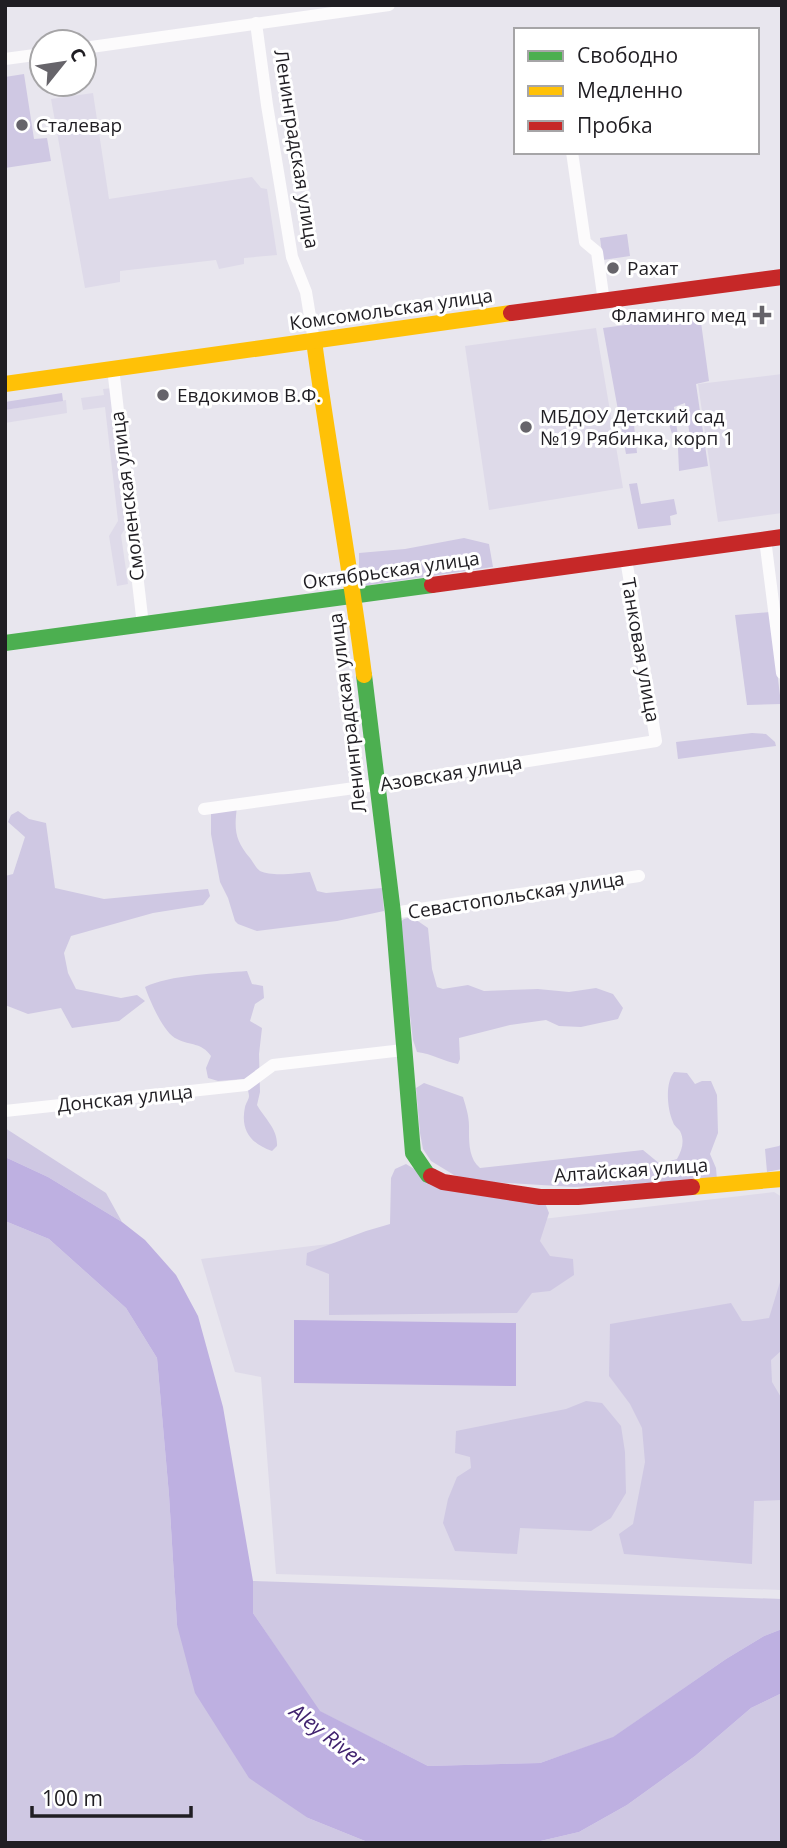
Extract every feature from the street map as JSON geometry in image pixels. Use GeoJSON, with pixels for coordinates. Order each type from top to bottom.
{"type":"FeatureCollection","features":[{"type":"Feature","properties":{"kind":"main road","name":"Комсомольская улица"},"geometry":{"type":"LineString","coordinates":[[5,384],[782,278]]}},
{"type":"Feature","properties":{"kind":"main road","name":"Ленинградская улица"},"geometry":{"type":"LineString","coordinates":[[314,341],[325,425],[354,596],[393,913],[413,1153],[428,1175],[443,1182]]}},
{"type":"Feature","properties":{"kind":"main road","name":"Октябрьская улица"},"geometry":{"type":"LineString","coordinates":[[5,643],[782,537]]}},
{"type":"Feature","properties":{"kind":"main road","name":"Алтайская улица"},"geometry":{"type":"LineString","coordinates":[[443,1182],[540,1197],[578,1197],[782,1179]]}},
{"type":"Feature","properties":{"kind":"street"},"geometry":{"type":"LineString","coordinates":[[98,46],[389,5]]}},
{"type":"Feature","properties":{"kind":"street","name":"Ленинградская улица"},"geometry":{"type":"LineString","coordinates":[[256,23],[292,257],[306,292],[314,341]]}},
{"type":"Feature","properties":{"kind":"street"},"geometry":{"type":"LineString","coordinates":[[5,59],[28,56]]}},
{"type":"Feature","properties":{"kind":"street"},"geometry":{"type":"LineString","coordinates":[[572,154],[585,242],[597,252],[604,302]]}},
{"type":"Feature","properties":{"kind":"street","name":"Смоленская улица"},"geometry":{"type":"LineString","coordinates":[[113,368],[143,625]]}},
{"type":"Feature","properties":{"kind":"street"},"geometry":{"type":"LineString","coordinates":[[765,539],[782,673]]}},
{"type":"Feature","properties":{"kind":"street","name":"Танковая улица"},"geometry":{"type":"LineString","coordinates":[[626,559],[656,741]]}},
{"type":"Feature","properties":{"kind":"street","name":"Азовская улица"},"geometry":{"type":"LineString","coordinates":[[204,809],[656,741]]}},
{"type":"Feature","properties":{"kind":"street","name":"Севастопольская улица"},"geometry":{"type":"LineString","coordinates":[[393,913],[639,876]]}},
{"type":"Feature","properties":{"kind":"street","name":"Донская улица"},"geometry":{"type":"LineString","coordinates":[[5,1111],[246,1085],[273,1065],[403,1050]]}},
{"type":"Feature","properties":{"kind":"shaded area"},"geometry":{"type":"Polygon","coordinates":[[[24,74],[34,139],[47,138],[51,161],[5,168],[5,77],[24,74]]]}},
{"type":"Feature","properties":{"kind":"shaded area"},"geometry":{"type":"Polygon","coordinates":[[[94,98],[109,199],[252,177],[261,188],[267,189],[277,255],[244,258],[244,264],[219,269],[216,260],[120,271],[120,282],[85,288],[51,99],[94,98]]]}},
{"type":"Feature","properties":{"kind":"shaded area"},"geometry":{"type":"Polygon","coordinates":[[[627,234],[630,256],[603,260],[600,238],[627,234]]]}},
{"type":"Feature","properties":{"kind":"shaded area"},"geometry":{"type":"Polygon","coordinates":[[[700,315],[709,381],[696,384],[708,466],[679,471],[678,448],[690,437],[685,403],[674,407],[678,437],[673,437],[667,418],[634,425],[637,453],[626,454],[603,328],[700,315]]]}},
{"type":"Feature","properties":{"kind":"shaded area"},"geometry":{"type":"Polygon","coordinates":[[[596,328],[623,488],[489,510],[465,346],[596,328]]]}},
{"type":"Feature","properties":{"kind":"shaded area"},"geometry":{"type":"Polygon","coordinates":[[[782,374],[782,513],[718,522],[698,384],[782,374]]]}},
{"type":"Feature","properties":{"kind":"shaded area"},"geometry":{"type":"Polygon","coordinates":[[[113,388],[128,524],[121,535],[128,584],[117,586],[109,536],[118,521],[105,407],[83,410],[81,398],[104,395],[103,389],[113,388]]]}},
{"type":"Feature","properties":{"kind":"shaded area"},"geometry":{"type":"Polygon","coordinates":[[[62,393],[63,401],[5,410],[5,402],[62,393]]]}},
{"type":"Feature","properties":{"kind":"shaded area"},"geometry":{"type":"Polygon","coordinates":[[[66,400],[67,413],[5,423],[5,410],[66,400]]]}},
{"type":"Feature","properties":{"kind":"shaded area"},"geometry":{"type":"Polygon","coordinates":[[[637,483],[641,504],[674,499],[677,514],[670,516],[671,525],[638,529],[629,484],[637,483]]]}},
{"type":"Feature","properties":{"kind":"shaded area"},"geometry":{"type":"Polygon","coordinates":[[[464,538],[489,544],[493,567],[363,586],[359,553],[405,549],[464,538]]]}},
{"type":"Feature","properties":{"kind":"shaded area"},"geometry":{"type":"Polygon","coordinates":[[[770,612],[781,704],[747,705],[735,615],[770,612]]]}},
{"type":"Feature","properties":{"kind":"shaded area"},"geometry":{"type":"Polygon","coordinates":[[[752,733],[766,734],[776,746],[678,759],[676,742],[752,733]]]}},
{"type":"Feature","properties":{"kind":"shaded area"},"geometry":{"type":"Polygon","coordinates":[[[237,807],[236,828],[239,840],[260,871],[278,874],[310,872],[317,891],[326,893],[382,888],[384,911],[337,921],[257,931],[238,924],[220,882],[211,834],[211,812],[237,807]]]}},
{"type":"Feature","properties":{"kind":"shaded area"},"geometry":{"type":"Polygon","coordinates":[[[18,811],[29,819],[46,823],[55,888],[104,899],[208,889],[210,896],[203,905],[153,913],[71,936],[64,953],[68,973],[76,989],[121,998],[137,995],[145,1001],[119,1021],[72,1028],[61,1008],[28,1014],[5,1005],[5,876],[13,874],[25,837],[8,822],[11,815],[18,811]]]}},
{"type":"Feature","properties":{"kind":"shaded area"},"geometry":{"type":"Polygon","coordinates":[[[412,917],[428,928],[432,969],[437,987],[443,989],[468,985],[484,991],[538,989],[569,992],[596,988],[613,994],[623,1008],[618,1019],[581,1027],[559,1026],[546,1020],[510,1025],[459,1038],[458,1064],[417,1052],[413,1040],[399,923],[412,917]]]}},
{"type":"Feature","properties":{"kind":"shaded area"},"geometry":{"type":"Polygon","coordinates":[[[247,971],[252,984],[263,986],[264,998],[255,1004],[250,1021],[262,1028],[259,1054],[260,1092],[257,1105],[277,1140],[277,1146],[272,1151],[253,1140],[246,1129],[244,1115],[249,1096],[244,1079],[218,1081],[208,1078],[206,1068],[211,1056],[200,1046],[182,1041],[167,1031],[145,987],[180,977],[247,971]]]}},
{"type":"Feature","properties":{"kind":"shaded area"},"geometry":{"type":"Polygon","coordinates":[[[674,1072],[687,1073],[695,1084],[711,1081],[717,1095],[718,1133],[710,1154],[716,1168],[717,1180],[574,1187],[473,1181],[454,1175],[431,1161],[423,1149],[416,1088],[424,1083],[463,1097],[471,1154],[480,1168],[643,1150],[660,1164],[677,1159],[682,1138],[674,1125],[668,1103],[669,1083],[674,1072]]]}},
{"type":"Feature","properties":{"kind":"shaded area"},"geometry":{"type":"Polygon","coordinates":[[[5,1128],[106,1193],[122,1222],[48,1177],[5,1157],[5,1128]]]}},
{"type":"Feature","properties":{"kind":"shaded area"},"geometry":{"type":"Polygon","coordinates":[[[782,1143],[782,1169],[767,1172],[765,1149],[782,1143]]]}},
{"type":"Feature","properties":{"kind":"shaded area"},"geometry":{"type":"Polygon","coordinates":[[[406,1164],[438,1183],[545,1203],[549,1213],[540,1241],[550,1256],[573,1259],[574,1275],[550,1291],[532,1293],[517,1313],[329,1315],[329,1274],[306,1265],[307,1253],[390,1224],[391,1178],[395,1169],[406,1164]]]}},
{"type":"Feature","properties":{"kind":"shaded area"},"geometry":{"type":"Polygon","coordinates":[[[774,1192],[782,1197],[782,1590],[276,1574],[261,1377],[235,1372],[201,1259],[774,1192]]]}},
{"type":"Feature","properties":{"kind":"shaded area"},"geometry":{"type":"Polygon","coordinates":[[[5,1221],[49,1239],[126,1308],[157,1358],[177,1625],[308,1818],[370,1843],[5,1843],[5,1221]]]}},
{"type":"Feature","properties":{"kind":"shaded area"},"geometry":{"type":"Polygon","coordinates":[[[782,1280],[782,1350],[771,1360],[772,1382],[782,1399],[782,1500],[754,1501],[752,1564],[624,1554],[619,1534],[633,1524],[645,1462],[642,1428],[630,1404],[609,1376],[610,1324],[731,1303],[742,1321],[769,1318],[782,1280]]]}},
{"type":"Feature","properties":{"kind":"shaded area"},"geometry":{"type":"Polygon","coordinates":[[[586,1401],[602,1403],[621,1426],[626,1493],[611,1518],[591,1531],[520,1528],[517,1554],[455,1551],[443,1523],[448,1499],[457,1477],[471,1468],[470,1457],[455,1453],[456,1431],[566,1409],[586,1401]]]}},
{"type":"Feature","properties":{"kind":"shaded area"},"geometry":{"type":"Polygon","coordinates":[[[253,1581],[782,1599],[782,1629],[764,1636],[726,1659],[612,1738],[540,1763],[428,1766],[319,1711],[253,1613],[253,1581]]]}},
{"type":"Feature","properties":{"kind":"shaded area"},"geometry":{"type":"Polygon","coordinates":[[[782,1693],[782,1843],[532,1843],[579,1832],[627,1805],[695,1756],[751,1708],[782,1693]]]}},
{"type":"Feature","properties":{"kind":"water","name":"Aley River"},"geometry":{"type":"Polygon","coordinates":[[[5,1157],[48,1177],[122,1222],[145,1240],[176,1275],[198,1316],[223,1407],[253,1581],[253,1613],[320,1711],[428,1766],[540,1763],[613,1737],[726,1659],[764,1636],[782,1629],[782,1693],[751,1708],[695,1756],[627,1805],[579,1832],[532,1843],[370,1843],[308,1818],[249,1778],[195,1693],[177,1625],[157,1358],[126,1308],[49,1239],[5,1221],[5,1157]]]}},
{"type":"Feature","properties":{"kind":"water"},"geometry":{"type":"Polygon","coordinates":[[[294,1320],[516,1323],[516,1386],[294,1383],[294,1320]]]}},
{"type":"Feature","properties":{"kind":"traffic: fast"},"geometry":{"type":"LineString","coordinates":[[5,643],[432,585]]}},
{"type":"Feature","properties":{"kind":"traffic: fast"},"geometry":{"type":"LineString","coordinates":[[364,675],[393,913],[413,1153],[431,1176]]}},
{"type":"Feature","properties":{"kind":"traffic: slow"},"geometry":{"type":"LineString","coordinates":[[5,384],[511,313]]}},
{"type":"Feature","properties":{"kind":"traffic: slow"},"geometry":{"type":"LineString","coordinates":[[314,341],[364,675]]}},
{"type":"Feature","properties":{"kind":"traffic: slow"},"geometry":{"type":"LineString","coordinates":[[692,1187],[782,1179]]}},
{"type":"Feature","properties":{"kind":"traffic: jam"},"geometry":{"type":"LineString","coordinates":[[511,313],[782,277]]}},
{"type":"Feature","properties":{"kind":"traffic: jam"},"geometry":{"type":"LineString","coordinates":[[432,585],[782,537]]}},
{"type":"Feature","properties":{"kind":"traffic: jam"},"geometry":{"type":"LineString","coordinates":[[431,1176],[443,1182],[540,1197],[578,1197],[692,1187]]}},
{"type":"Feature","properties":{"kind":"place","name":"Сталевар"},"geometry":{"type":"Point","coordinates":[22,125]}},
{"type":"Feature","properties":{"kind":"place","name":"Рахат"},"geometry":{"type":"Point","coordinates":[613,268]}},
{"type":"Feature","properties":{"kind":"place","name":"Фламинго мед"},"geometry":{"type":"Point","coordinates":[762,315]}},
{"type":"Feature","properties":{"kind":"place","name":"Евдокимов В.Ф."},"geometry":{"type":"Point","coordinates":[163,395]}},
{"type":"Feature","properties":{"kind":"place","name":"МБДОУ Детский сад №19 Рябинка, корп 1"},"geometry":{"type":"Point","coordinates":[526,427]}}]}
